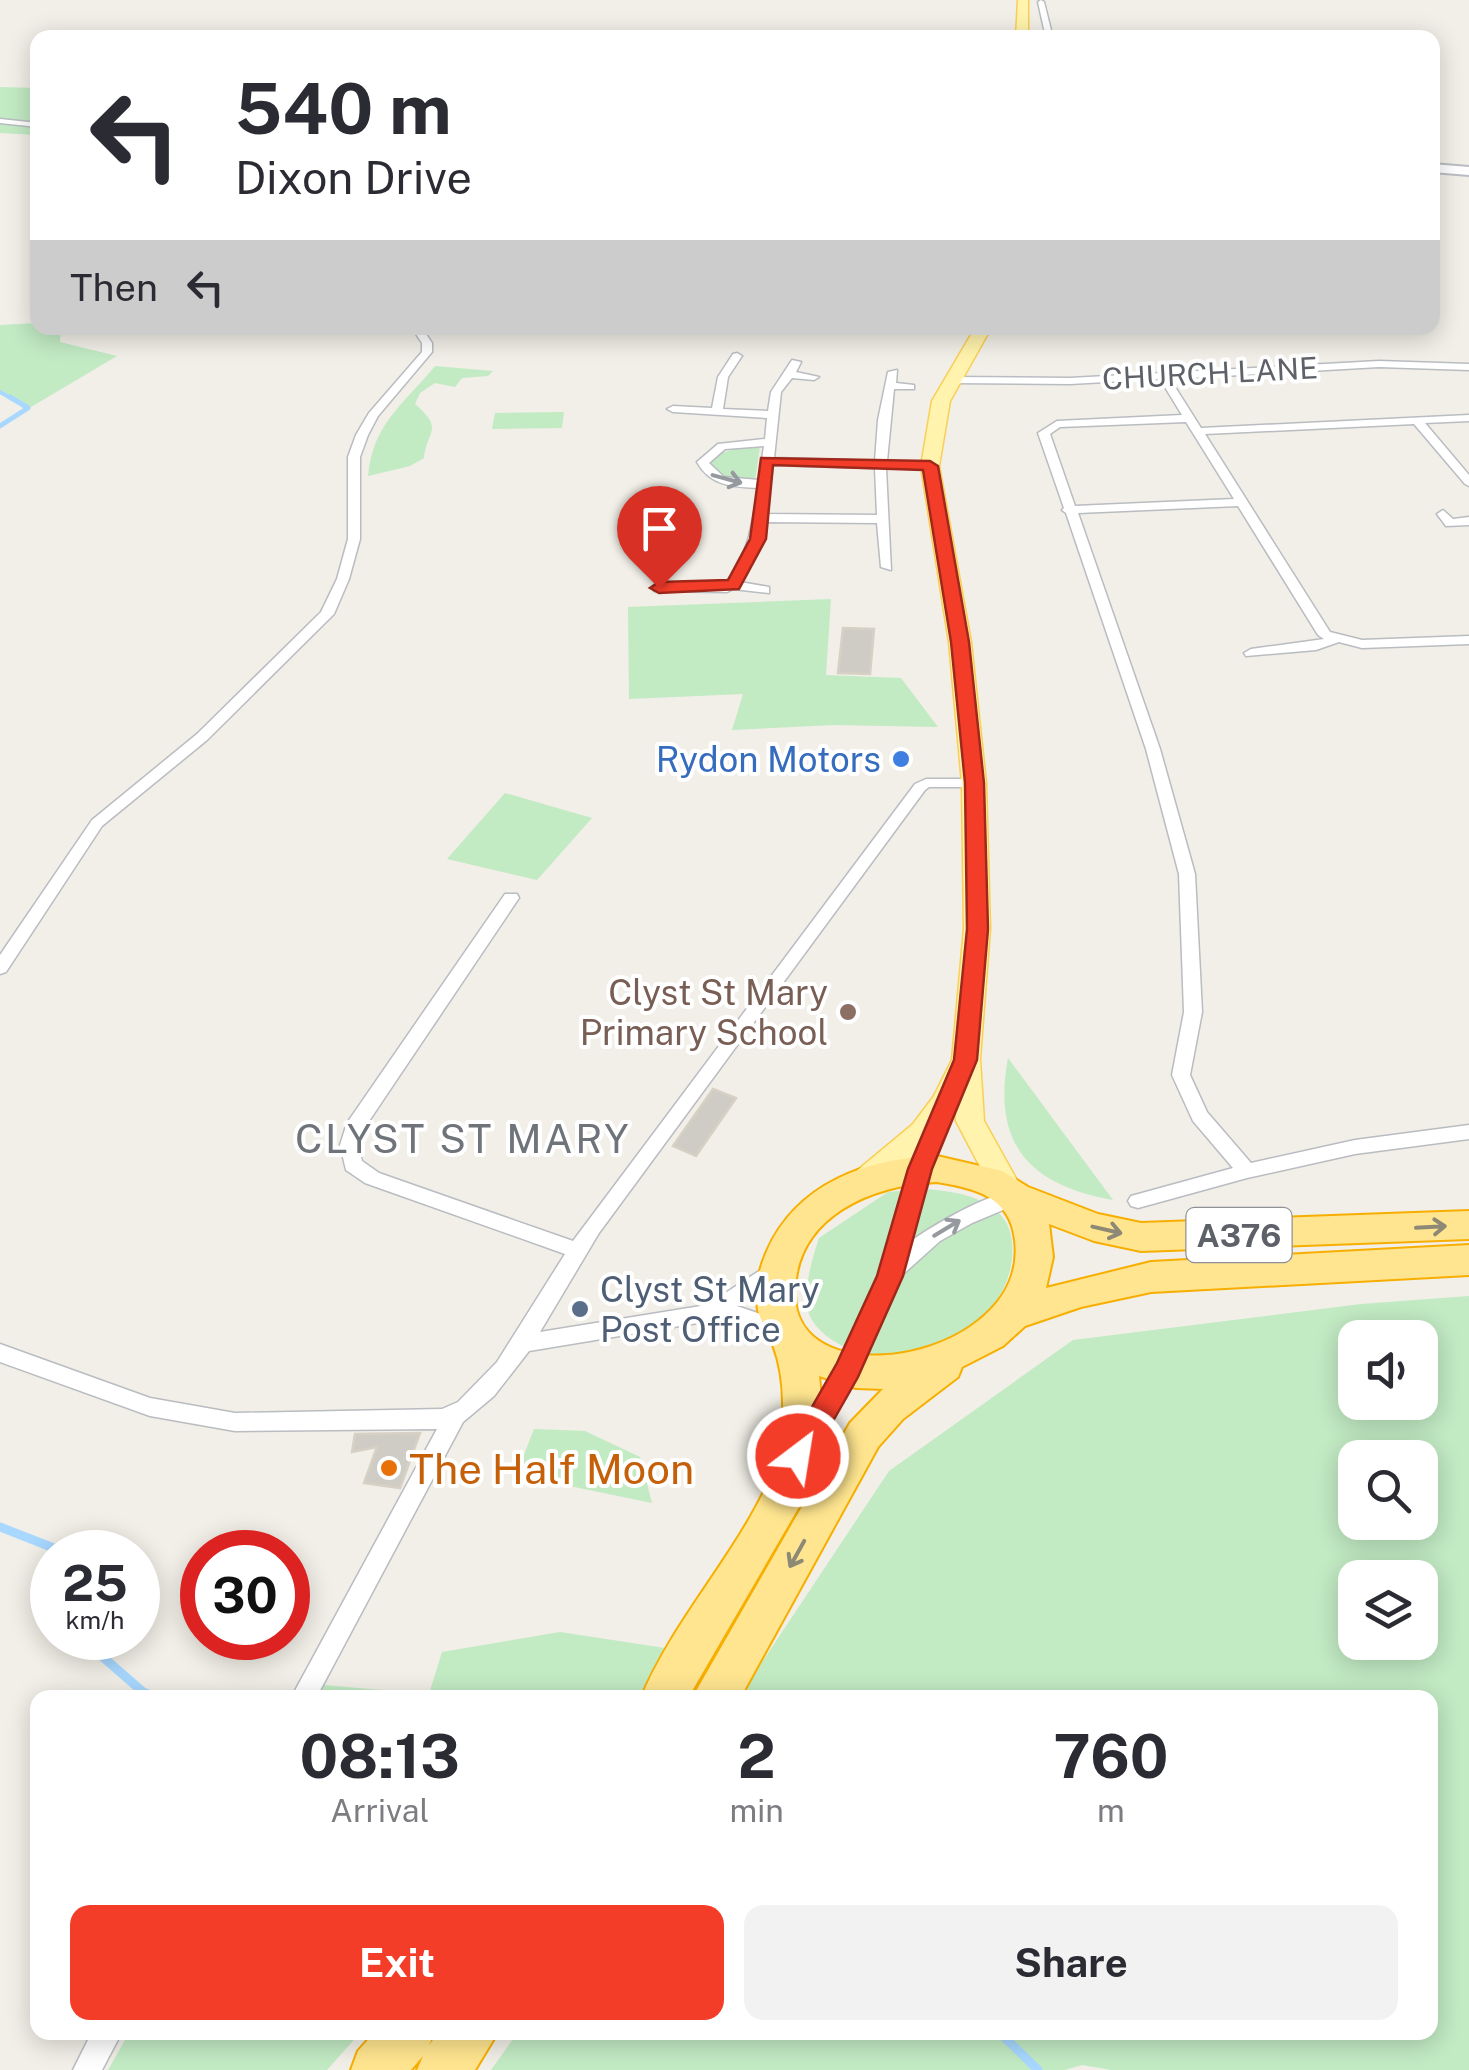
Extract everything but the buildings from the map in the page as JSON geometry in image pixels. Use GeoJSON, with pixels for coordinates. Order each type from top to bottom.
{"type":"FeatureCollection","features":[{"type":"Feature","properties":{"kind":"highway","name":"A376"},"geometry":{"type":"LineString","coordinates":[[778,1266],[798,1228],[835,1195],[920,1169],[967,1174],[1094,1228],[1141,1238],[1469,1225]]}},
{"type":"Feature","properties":{"kind":"highway","name":"A376"},"geometry":{"type":"LineString","coordinates":[[1012,1194],[1026,1215],[1035,1265],[1012,1315]]}},
{"type":"Feature","properties":{"kind":"highway","name":"A376"},"geometry":{"type":"LineString","coordinates":[[719,1690],[864,1435],[889,1407],[1012,1315],[1080,1292],[1151,1277],[1469,1260]]}},
{"type":"Feature","properties":{"kind":"highway"},"geometry":{"type":"LineString","coordinates":[[667,1690],[766,1527],[788,1487],[798,1456],[804,1409],[800,1372],[777,1302],[778,1266]]}},
{"type":"Feature","properties":{"kind":"highway","name":"A376"},"geometry":{"type":"LineString","coordinates":[[788,1335],[848,1368],[867,1373],[926,1363],[968,1348]]}},
{"type":"Feature","properties":{"kind":"highway"},"geometry":{"type":"LineString","coordinates":[[377,2070],[402,2040]]}},
{"type":"Feature","properties":{"kind":"highway"},"geometry":{"type":"LineString","coordinates":[[443,2070],[466,2040]]}},
{"type":"Feature","properties":{"kind":"main road"},"geometry":{"type":"LineString","coordinates":[[1022,30],[1023,0]]}},
{"type":"Feature","properties":{"kind":"main road"},"geometry":{"type":"LineString","coordinates":[[979,335],[951,380],[934,426],[930,466],[960,642],[974,783],[977,929],[966,1060],[970,1121],[1012,1194]]}},
{"type":"Feature","properties":{"kind":"main road"},"geometry":{"type":"LineString","coordinates":[[861,1184],[897,1158],[940,1116],[966,1060]]}},
{"type":"Feature","properties":{"kind":"street"},"geometry":{"type":"LineString","coordinates":[[1041,2],[1048,30]]}},
{"type":"Feature","properties":{"kind":"street"},"geometry":{"type":"LineString","coordinates":[[0,121],[30,124]]}},
{"type":"Feature","properties":{"kind":"street"},"geometry":{"type":"LineString","coordinates":[[1440,169],[1469,171]]}},
{"type":"Feature","properties":{"kind":"street"},"geometry":{"type":"LineString","coordinates":[[0,968],[97,823],[202,738],[318,626],[344,579],[354,539],[354,456],[373,415],[427,352],[421,335]]}},
{"type":"Feature","properties":{"kind":"street"},"geometry":{"type":"LineString","coordinates":[[717,412],[723,377],[736,356]]}},
{"type":"Feature","properties":{"kind":"street"},"geometry":{"type":"LineString","coordinates":[[733,585],[758,539],[776,392],[796,362]]}},
{"type":"Feature","properties":{"kind":"street","name":"CHURCH LANE"},"geometry":{"type":"LineString","coordinates":[[951,380],[1164,377],[1379,364],[1469,367]]}},
{"type":"Feature","properties":{"kind":"street"},"geometry":{"type":"LineString","coordinates":[[887,567],[880,492],[881,416],[893,372]]}},
{"type":"Feature","properties":{"kind":"street"},"geometry":{"type":"LineString","coordinates":[[789,374],[814,377]]}},
{"type":"Feature","properties":{"kind":"street"},"geometry":{"type":"LineString","coordinates":[[1164,377],[1320,630],[1334,640]]}},
{"type":"Feature","properties":{"kind":"street"},"geometry":{"type":"LineString","coordinates":[[889,386],[910,388]]}},
{"type":"Feature","properties":{"kind":"street"},"geometry":{"type":"LineString","coordinates":[[673,410],[772,415]]}},
{"type":"Feature","properties":{"kind":"street"},"geometry":{"type":"LineString","coordinates":[[1191,418],[1048,427],[1044,433],[1153,749],[1187,874],[1192,1012],[1181,1075],[1200,1116],[1246,1172]]}},
{"type":"Feature","properties":{"kind":"street"},"geometry":{"type":"LineString","coordinates":[[1200,431],[1469,418]]}},
{"type":"Feature","properties":{"kind":"street"},"geometry":{"type":"LineString","coordinates":[[1417,421],[1469,482]]}},
{"type":"Feature","properties":{"kind":"street"},"geometry":{"type":"LineString","coordinates":[[762,484],[720,479],[706,470],[703,462],[722,446],[769,442]]}},
{"type":"Feature","properties":{"kind":"street"},"geometry":{"type":"LineString","coordinates":[[766,461],[930,466]]}},
{"type":"Feature","properties":{"kind":"street"},"geometry":{"type":"LineString","coordinates":[[1068,510],[1242,502]]}},
{"type":"Feature","properties":{"kind":"street"},"geometry":{"type":"LineString","coordinates":[[759,518],[882,519]]}},
{"type":"Feature","properties":{"kind":"street"},"geometry":{"type":"LineString","coordinates":[[1449,522],[1469,521]]}},
{"type":"Feature","properties":{"kind":"street"},"geometry":{"type":"LineString","coordinates":[[659,588],[733,585],[764,590]]}},
{"type":"Feature","properties":{"kind":"street"},"geometry":{"type":"LineString","coordinates":[[1252,653],[1316,646],[1334,640],[1362,644],[1469,640]]}},
{"type":"Feature","properties":{"kind":"street"},"geometry":{"type":"LineString","coordinates":[[0,1354],[150,1408],[234,1422],[415,1421],[465,1410],[524,1343],[576,1250],[833,910],[920,787],[926,783],[974,783]]}},
{"type":"Feature","properties":{"kind":"street"},"geometry":{"type":"LineString","coordinates":[[512,898],[484,922],[354,1128],[349,1145],[353,1165],[372,1178],[576,1250]]}},
{"type":"Feature","properties":{"kind":"street"},"geometry":{"type":"LineString","coordinates":[[798,1456],[848,1368],[890,1276],[920,1169],[940,1116]]}},
{"type":"Feature","properties":{"kind":"street"},"geometry":{"type":"LineString","coordinates":[[1138,1201],[1355,1146],[1469,1132]]}},
{"type":"Feature","properties":{"kind":"street"},"geometry":{"type":"LineString","coordinates":[[890,1276],[905,1256],[943,1229],[1012,1194]]}},
{"type":"Feature","properties":{"kind":"street"},"geometry":{"type":"LineString","coordinates":[[710,1313],[778,1266]]}},
{"type":"Feature","properties":{"kind":"street"},"geometry":{"type":"LineString","coordinates":[[524,1343],[710,1313],[734,1313],[788,1335]]}},
{"type":"Feature","properties":{"kind":"street"},"geometry":{"type":"LineString","coordinates":[[307,1690],[456,1414]]}},
{"type":"Feature","properties":{"kind":"street"},"geometry":{"type":"LineString","coordinates":[[87,2070],[104,2040]]}},
{"type":"Feature","properties":{"kind":"green space"},"geometry":{"type":"Polygon","coordinates":[[[0,87],[30,88],[30,135],[0,133],[0,87]]]}},
{"type":"Feature","properties":{"kind":"green space"},"geometry":{"type":"Polygon","coordinates":[[[30,323],[30,335],[60,335],[60,342],[117,356],[31,407],[0,390],[0,325],[30,323]]]}},
{"type":"Feature","properties":{"kind":"green space"},"geometry":{"type":"Polygon","coordinates":[[[435,366],[493,371],[488,376],[462,378],[455,387],[435,383],[420,393],[415,404],[432,425],[424,458],[410,466],[368,476],[383,428],[435,366]]]}},
{"type":"Feature","properties":{"kind":"green space"},"geometry":{"type":"Polygon","coordinates":[[[564,412],[562,428],[492,429],[495,413],[564,412]]]}},
{"type":"Feature","properties":{"kind":"green space"},"geometry":{"type":"Polygon","coordinates":[[[751,444],[760,446],[755,481],[720,476],[709,467],[708,460],[719,450],[725,452],[751,444]]]}},
{"type":"Feature","properties":{"kind":"green space"},"geometry":{"type":"Polygon","coordinates":[[[831,599],[826,675],[901,678],[938,727],[833,725],[732,730],[743,694],[629,699],[628,607],[831,599]]]}},
{"type":"Feature","properties":{"kind":"green space"},"geometry":{"type":"Polygon","coordinates":[[[505,793],[592,818],[537,880],[447,859],[505,793]]]}},
{"type":"Feature","properties":{"kind":"green space"},"geometry":{"type":"Polygon","coordinates":[[[1008,1058],[1113,1200],[1059,1184],[1023,1156],[1012,1137],[1006,1114],[1008,1058]]]}},
{"type":"Feature","properties":{"kind":"green space"},"geometry":{"type":"Polygon","coordinates":[[[923,1189],[965,1195],[1001,1216],[1012,1242],[1011,1267],[1003,1288],[974,1323],[932,1346],[874,1356],[837,1343],[817,1327],[807,1306],[808,1280],[819,1238],[888,1192],[923,1189]]]}},
{"type":"Feature","properties":{"kind":"green space"},"geometry":{"type":"Polygon","coordinates":[[[1469,1296],[1469,2070],[1111,2070],[1082,2065],[1065,2070],[491,2070],[512,2040],[1438,2040],[1438,1690],[744,1690],[889,1471],[1073,1340],[1361,1304],[1469,1296]]]}},
{"type":"Feature","properties":{"kind":"green space"},"geometry":{"type":"Polygon","coordinates":[[[534,1429],[585,1431],[640,1457],[652,1503],[516,1475],[534,1429]]]}},
{"type":"Feature","properties":{"kind":"green space"},"geometry":{"type":"Polygon","coordinates":[[[560,1632],[678,1650],[647,1690],[430,1690],[442,1652],[560,1632]]]}},
{"type":"Feature","properties":{"kind":"green space"},"geometry":{"type":"Polygon","coordinates":[[[324,1685],[382,1690],[321,1690],[324,1685]]]}},
{"type":"Feature","properties":{"kind":"green space"},"geometry":{"type":"Polygon","coordinates":[[[125,2040],[354,2040],[327,2070],[108,2070],[125,2040]]]}},
{"type":"Feature","properties":{"kind":"waterway"},"geometry":{"type":"LineString","coordinates":[[0,392],[14,400]]}},
{"type":"Feature","properties":{"kind":"waterway"},"geometry":{"type":"LineString","coordinates":[[0,426],[28,408],[10,397]]}},
{"type":"Feature","properties":{"kind":"waterway"},"geometry":{"type":"LineString","coordinates":[[0,1527],[30,1539]]}},
{"type":"Feature","properties":{"kind":"waterway"},"geometry":{"type":"LineString","coordinates":[[106,1660],[141,1690]]}},
{"type":"Feature","properties":{"kind":"waterway"},"geometry":{"type":"LineString","coordinates":[[1007,2040],[1038,2070]]}},
{"type":"Feature","properties":{"kind":"place","name":"Rydon Motors"},"geometry":{"type":"Point","coordinates":[901,759]}},
{"type":"Feature","properties":{"kind":"place","name":"Clyst St Mary Primary School"},"geometry":{"type":"Point","coordinates":[848,1012]}},
{"type":"Feature","properties":{"kind":"place","name":"Clyst St Mary Post Office"},"geometry":{"type":"Point","coordinates":[580,1309]}},
{"type":"Feature","properties":{"kind":"place","name":"The Half Moon"},"geometry":{"type":"Point","coordinates":[389,1468]}},
{"type":"Feature","properties":{"kind":"district","name":"CLYST ST MARY"},"geometry":{"type":"Point","coordinates":[463,1138]}},
{"type":"Feature","properties":{"kind":"route"},"geometry":{"type":"LineString","coordinates":[[659,588],[733,585],[758,539],[766,461],[930,466],[960,642],[974,783],[977,929],[966,1060],[920,1169],[890,1276],[848,1368],[798,1456]]}}]}
